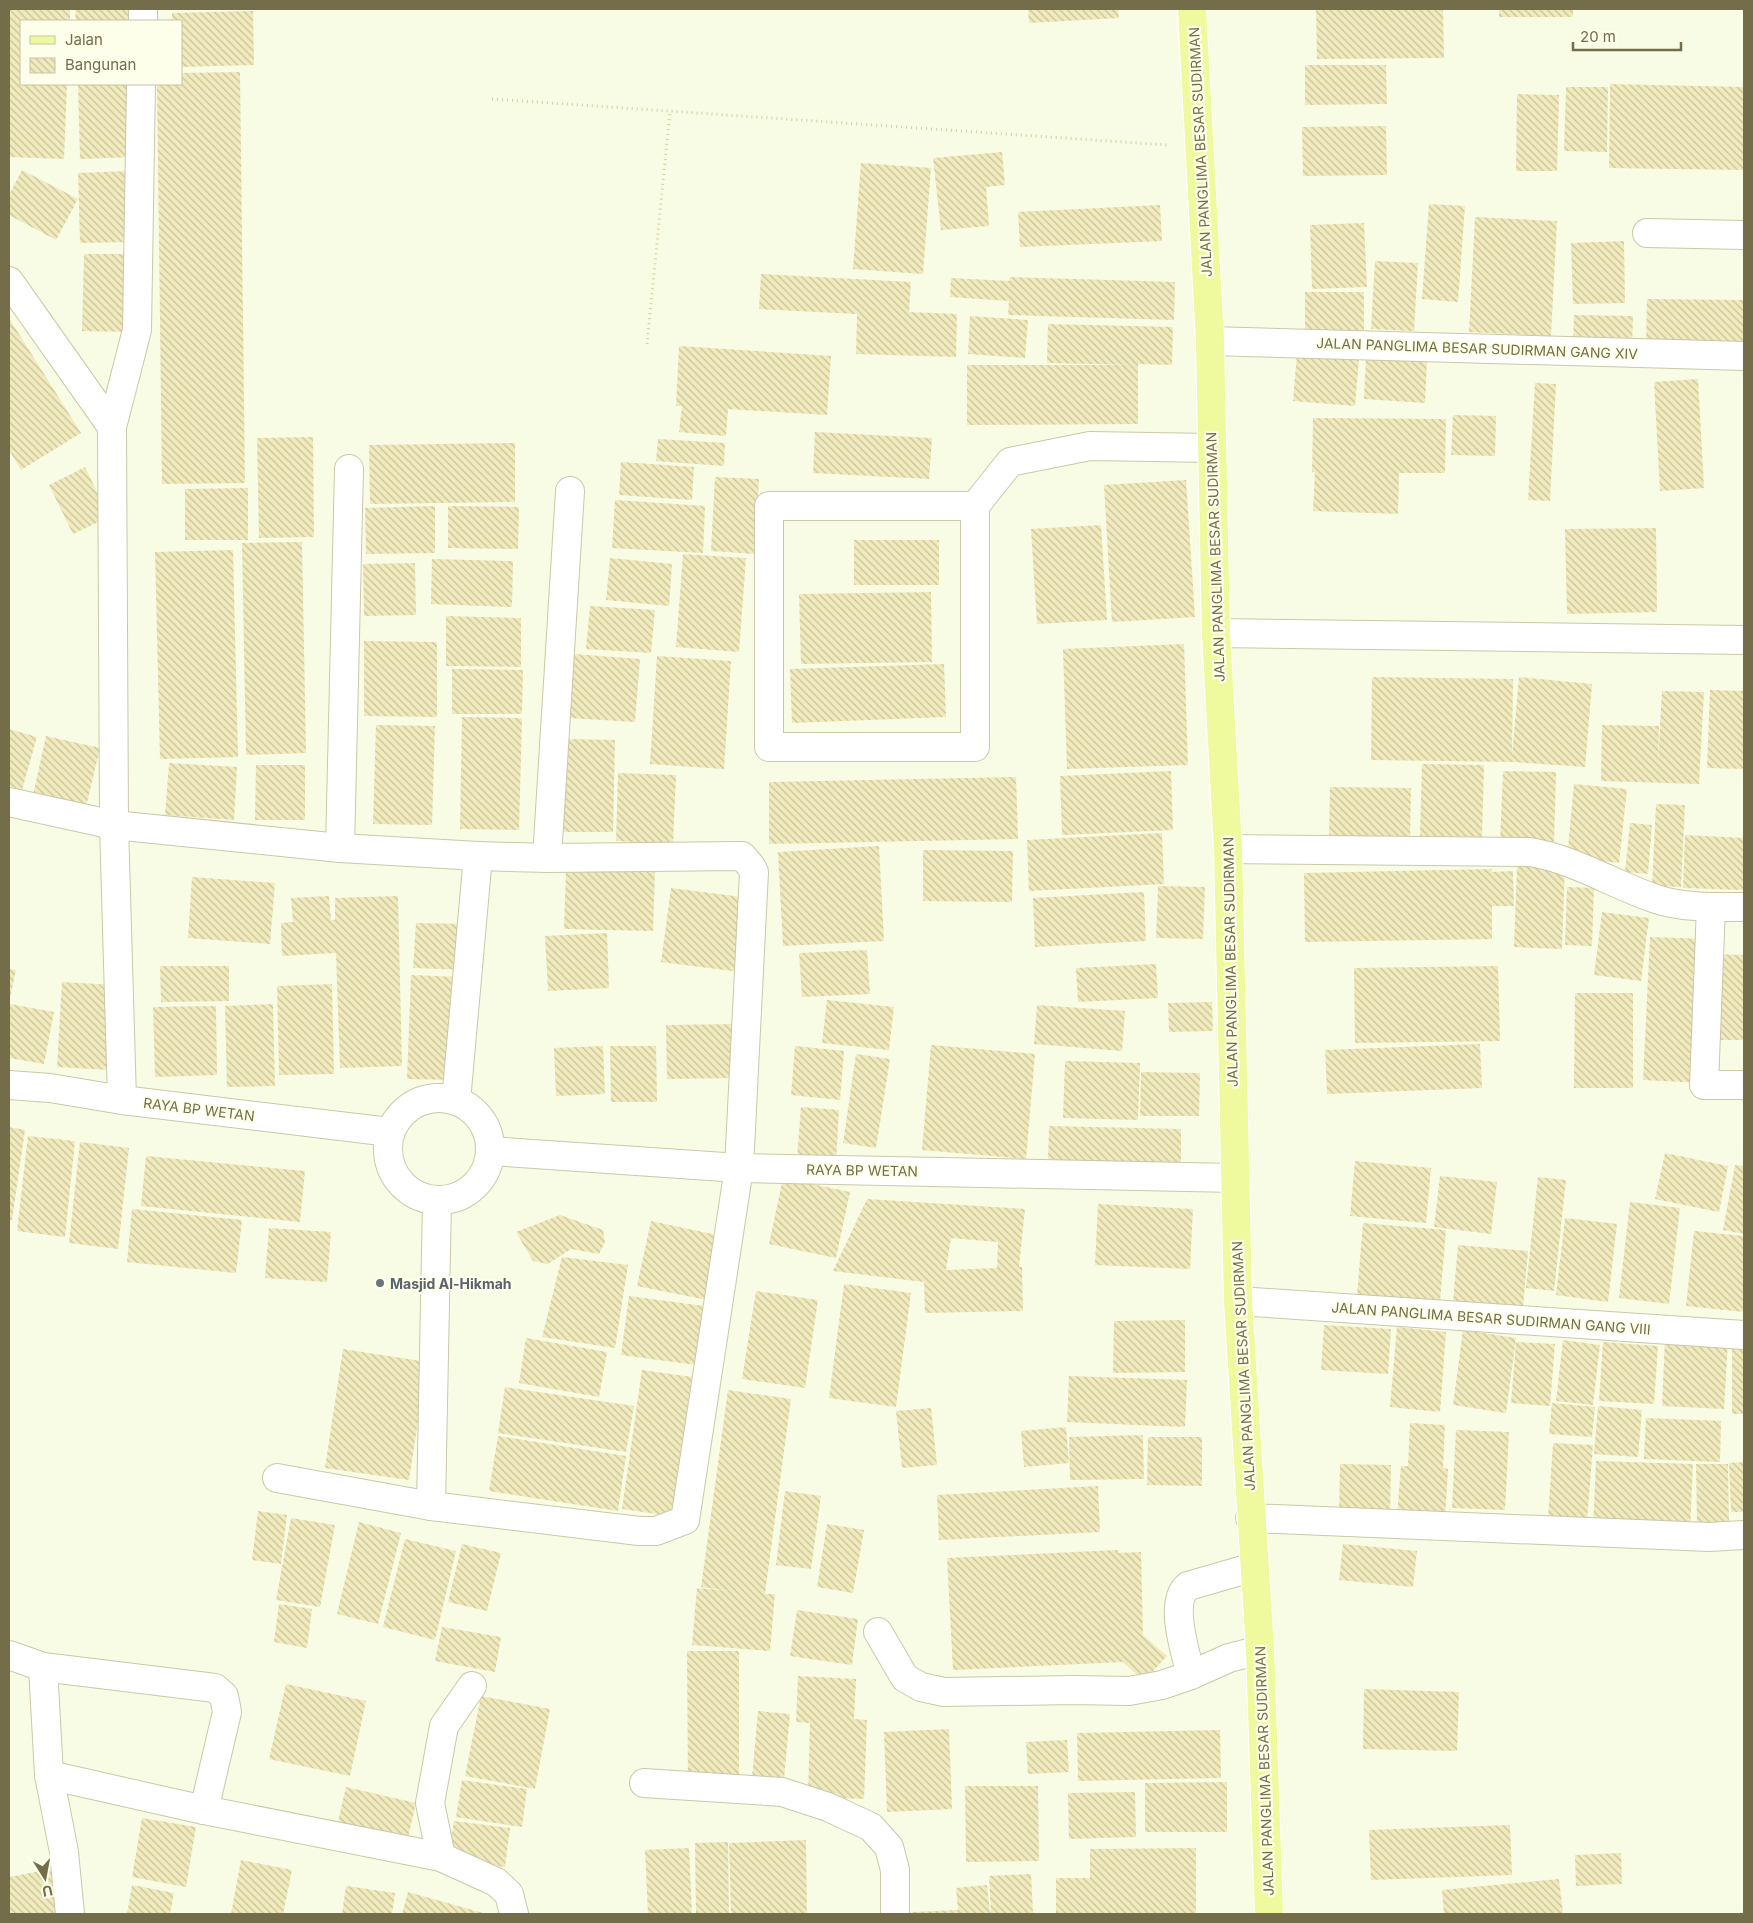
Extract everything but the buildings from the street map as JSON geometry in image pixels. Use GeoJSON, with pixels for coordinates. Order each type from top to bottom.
{"type":"FeatureCollection","features":[{"type":"Feature","properties":{"kind":"main road","name":"JALAN PANGLIMA BESAR SUDIRMAN"},"geometry":{"type":"LineString","coordinates":[[1192,9],[1210,341],[1216,634],[1228,849],[1238,1301],[1250,1518],[1260,1650],[1269,1914]]}},
{"type":"Feature","properties":{"kind":"street"},"geometry":{"type":"LineString","coordinates":[[122,1100],[114,825],[112,426],[137,330],[141,85]]}},
{"type":"Feature","properties":{"kind":"street"},"geometry":{"type":"LineString","coordinates":[[1647,233],[1744,235]]}},
{"type":"Feature","properties":{"kind":"street"},"geometry":{"type":"LineString","coordinates":[[9,281],[112,426]]}},
{"type":"Feature","properties":{"kind":"street","name":"JALAN PANGLIMA BESAR SUDIRMAN GANG XIV"},"geometry":{"type":"LineString","coordinates":[[1210,341],[1744,356]]}},
{"type":"Feature","properties":{"kind":"street"},"geometry":{"type":"LineString","coordinates":[[975,506],[769,506],[769,747],[975,748],[975,506],[1010,462],[1090,446],[1212,448]]}},
{"type":"Feature","properties":{"kind":"street"},"geometry":{"type":"LineString","coordinates":[[340,848],[349,469]]}},
{"type":"Feature","properties":{"kind":"street"},"geometry":{"type":"LineString","coordinates":[[547,858],[570,492]]}},
{"type":"Feature","properties":{"kind":"street"},"geometry":{"type":"LineString","coordinates":[[1216,634],[1744,640]]}},
{"type":"Feature","properties":{"kind":"street"},"geometry":{"type":"LineString","coordinates":[[9,802],[114,825],[340,848],[547,858],[742,856],[754,872],[739,1168],[685,1520],[656,1531],[639,1531],[431,1506],[276,1478]]}},
{"type":"Feature","properties":{"kind":"street"},"geometry":{"type":"LineString","coordinates":[[1228,849],[1530,852],[1552,855],[1658,900],[1710,906],[1744,907]]}},
{"type":"Feature","properties":{"kind":"street"},"geometry":{"type":"LineString","coordinates":[[456,1101],[478,856]]}},
{"type":"Feature","properties":{"kind":"street"},"geometry":{"type":"LineString","coordinates":[[1710,906],[1704,1085],[1744,1085]]}},
{"type":"Feature","properties":{"kind":"street","name":"RAYA BP WETAN"},"geometry":{"type":"LineString","coordinates":[[9,1085],[50,1088],[122,1100],[390,1132]]}},
{"type":"Feature","properties":{"kind":"street"},"geometry":{"type":"LineString","coordinates":[[440,1098],[456,1101],[471,1108],[482,1120],[489,1135],[488,1167],[480,1181],[468,1192],[454,1199],[437,1201],[421,1198],[407,1191],[396,1178],[389,1164],[387,1148],[390,1132],[397,1118],[409,1107],[424,1100],[440,1098]]}},
{"type":"Feature","properties":{"kind":"street","name":"RAYA BP WETAN"},"geometry":{"type":"LineString","coordinates":[[490,1151],[739,1168],[1235,1178]]}},
{"type":"Feature","properties":{"kind":"street"},"geometry":{"type":"LineString","coordinates":[[431,1506],[437,1201]]}},
{"type":"Feature","properties":{"kind":"street","name":"JALAN PANGLIMA BESAR SUDIRMAN GANG VIII"},"geometry":{"type":"LineString","coordinates":[[1238,1301],[1744,1335]]}},
{"type":"Feature","properties":{"kind":"street"},"geometry":{"type":"LineString","coordinates":[[1250,1518],[1709,1537],[1744,1534]]}},
{"type":"Feature","properties":{"kind":"street"},"geometry":{"type":"LineString","coordinates":[[1191,1675],[1180,1627],[1179,1600],[1183,1590],[1188,1586],[1254,1567]]}},
{"type":"Feature","properties":{"kind":"street"},"geometry":{"type":"LineString","coordinates":[[878,1632],[906,1678],[921,1687],[944,1692],[1130,1691],[1162,1685],[1191,1675],[1229,1658],[1260,1650]]}},
{"type":"Feature","properties":{"kind":"street"},"geometry":{"type":"LineString","coordinates":[[9,1656],[43,1667],[215,1688],[224,1696],[227,1712],[204,1810]]}},
{"type":"Feature","properties":{"kind":"street"},"geometry":{"type":"LineString","coordinates":[[43,1667],[49,1775],[64,1852],[70,1914]]}},
{"type":"Feature","properties":{"kind":"street"},"geometry":{"type":"LineString","coordinates":[[441,1857],[430,1803],[444,1726],[472,1686]]}},
{"type":"Feature","properties":{"kind":"street"},"geometry":{"type":"LineString","coordinates":[[49,1775],[204,1810],[441,1857],[496,1882],[509,1894],[514,1914]]}},
{"type":"Feature","properties":{"kind":"street"},"geometry":{"type":"LineString","coordinates":[[644,1783],[782,1792],[828,1806],[871,1827],[889,1846],[895,1870],[895,1914]]}},
{"type":"Feature","properties":{"kind":"path"},"geometry":{"type":"LineString","coordinates":[[492,99],[1200,147]]}},
{"type":"Feature","properties":{"kind":"path"},"geometry":{"type":"LineString","coordinates":[[647,344],[670,111]]}},
{"type":"Feature","properties":{"kind":"place","name":"Masjid Al-Hikmah"},"geometry":{"type":"Point","coordinates":[380,1283]}}]}
